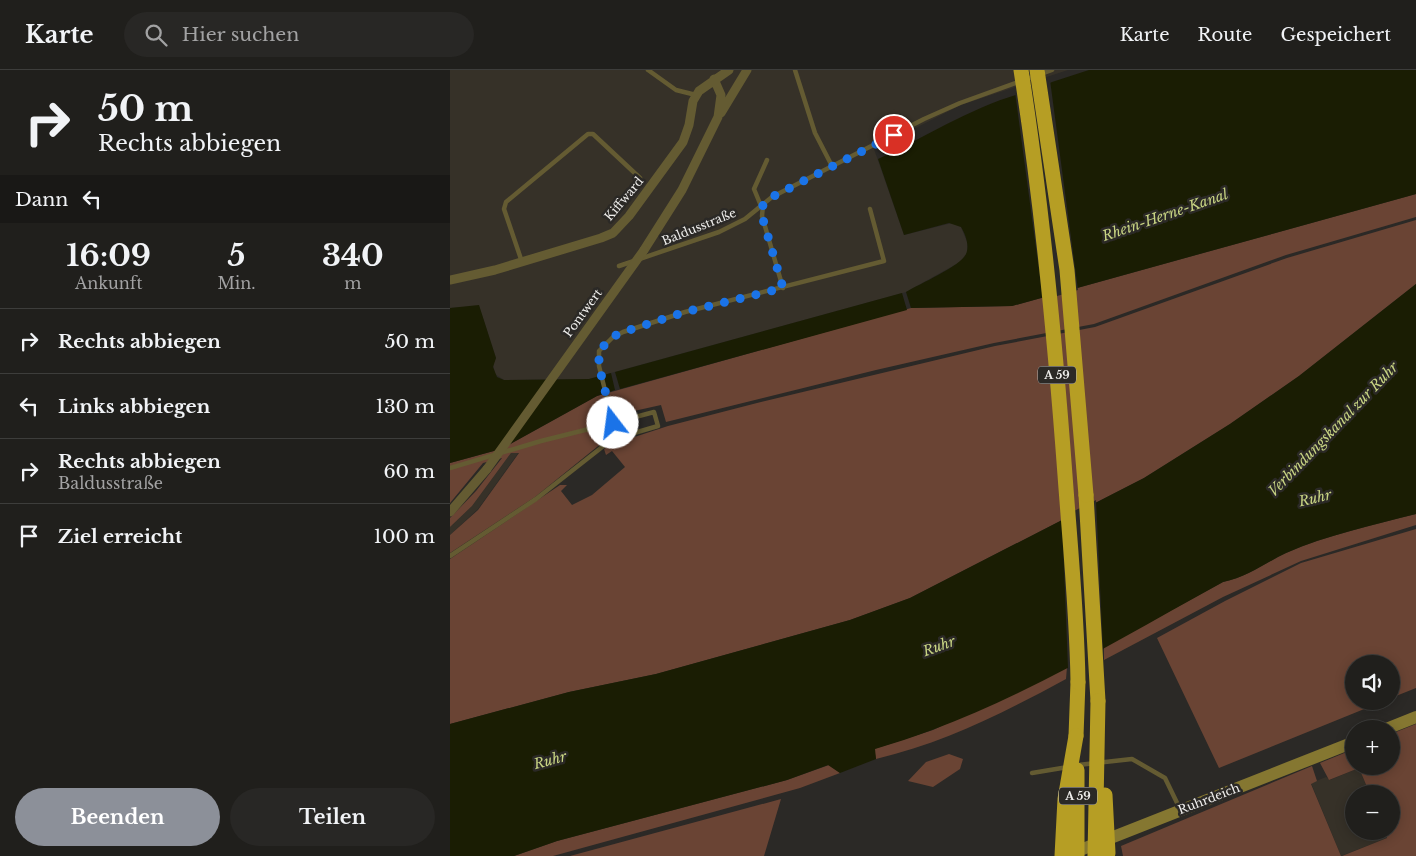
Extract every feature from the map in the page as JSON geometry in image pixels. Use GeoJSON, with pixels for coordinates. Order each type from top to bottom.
{"type":"FeatureCollection","features":[{"type":"Feature","properties":{"kind":"highway","name":"A 59"},"geometry":{"type":"LineString","coordinates":[[1021,70],[1034,165],[1059,392],[1078,654],[1076,736],[1078,808],[1076,856]]}},
{"type":"Feature","properties":{"kind":"highway","name":"A 59"},"geometry":{"type":"LineString","coordinates":[[1037,70],[1067,270],[1078,389],[1098,701],[1098,764],[1104,855]]}},
{"type":"Feature","properties":{"kind":"highway"},"geometry":{"type":"LineString","coordinates":[[1064,856],[1065,799],[1076,736]]}},
{"type":"Feature","properties":{"kind":"main road"},"geometry":{"type":"LineString","coordinates":[[1400,723],[1416,717]]}},
{"type":"Feature","properties":{"kind":"main road","name":"Ruhrdeich"},"geometry":{"type":"LineString","coordinates":[[1064,856],[1345,746]]}},
{"type":"Feature","properties":{"kind":"street"},"geometry":{"type":"LineString","coordinates":[[696,95],[714,79],[729,70]]}},
{"type":"Feature","properties":{"kind":"street","name":"Pontwert"},"geometry":{"type":"LineString","coordinates":[[450,512],[487,469],[644,250],[682,190],[718,117],[747,70]]}},
{"type":"Feature","properties":{"kind":"street","name":"Pontwert"},"geometry":{"type":"LineString","coordinates":[[714,79],[721,95],[718,117]]}},
{"type":"Feature","properties":{"kind":"street","name":"Kiffward"},"geometry":{"type":"LineString","coordinates":[[450,280],[522,262],[601,238],[621,226],[683,142],[696,95]]}},
{"type":"Feature","properties":{"kind":"lane"},"geometry":{"type":"LineString","coordinates":[[648,70],[672,88],[696,95]]}},
{"type":"Feature","properties":{"kind":"lane"},"geometry":{"type":"LineString","coordinates":[[795,70],[815,133],[832,166]]}},
{"type":"Feature","properties":{"kind":"lane","name":"Baldusstraße"},"geometry":{"type":"LineString","coordinates":[[619,266],[719,232],[745,219],[762,205],[832,166],[960,103],[1052,70]]}},
{"type":"Feature","properties":{"kind":"lane"},"geometry":{"type":"LineString","coordinates":[[522,262],[504,209],[506,202],[588,134],[593,134],[640,178]]}},
{"type":"Feature","properties":{"kind":"lane"},"geometry":{"type":"LineString","coordinates":[[767,160],[754,189],[762,205],[762,216],[783,288]]}},
{"type":"Feature","properties":{"kind":"lane"},"geometry":{"type":"LineString","coordinates":[[618,438],[600,373],[599,351],[612,337],[685,312],[884,261],[870,209]]}},
{"type":"Feature","properties":{"kind":"lane"},"geometry":{"type":"LineString","coordinates":[[450,468],[541,441],[654,412],[658,426],[618,438],[606,444],[536,499],[450,556]]}},
{"type":"Feature","properties":{"kind":"lane"},"geometry":{"type":"LineString","coordinates":[[1032,773],[1132,759],[1165,778],[1181,810]]}},
{"type":"Feature","properties":{"kind":"shaded area"},"geometry":{"type":"Polygon","coordinates":[[[450,70],[1068,70],[961,105],[874,149],[904,235],[952,223],[961,227],[967,242],[967,253],[960,262],[906,292],[589,379],[504,380],[495,374],[493,364],[496,358],[479,306],[450,308],[450,70]]]}},
{"type":"Feature","properties":{"kind":"shaded area"},"geometry":{"type":"Polygon","coordinates":[[[1416,194],[1416,217],[1286,255],[1094,324],[994,343],[876,370],[666,422],[661,405],[625,413],[623,404],[604,410],[605,418],[601,420],[603,427],[610,430],[608,438],[535,497],[450,553],[450,535],[478,510],[519,453],[511,453],[472,506],[450,527],[450,518],[476,491],[502,458],[483,463],[450,503],[450,463],[501,449],[597,396],[911,308],[1012,306],[1416,194]]]}},
{"type":"Feature","properties":{"kind":"shaded area"},"geometry":{"type":"Polygon","coordinates":[[[1416,220],[1416,284],[1299,376],[1230,424],[1144,478],[910,598],[850,620],[656,674],[569,692],[450,724],[450,559],[560,485],[567,485],[561,491],[572,505],[592,495],[625,467],[612,451],[606,455],[604,449],[610,445],[668,426],[757,403],[995,346],[1095,327],[1287,258],[1416,220]]]}},
{"type":"Feature","properties":{"kind":"shaded area"},"geometry":{"type":"Polygon","coordinates":[[[519,452],[478,509],[450,535],[450,527],[472,506],[511,453],[519,452]]]}},
{"type":"Feature","properties":{"kind":"shaded area"},"geometry":{"type":"Polygon","coordinates":[[[1416,514],[1416,525],[1301,561],[1223,597],[1104,660],[1104,647],[1223,582],[1240,577],[1286,553],[1318,541],[1416,514]]]}},
{"type":"Feature","properties":{"kind":"shaded area"},"geometry":{"type":"Polygon","coordinates":[[[1416,529],[1416,688],[1400,694],[1400,655],[1345,655],[1345,710],[1362,710],[1219,768],[1157,638],[1301,563],[1416,529]]]}},
{"type":"Feature","properties":{"kind":"shaded area"},"geometry":{"type":"Polygon","coordinates":[[[1067,667],[1066,679],[997,715],[926,744],[876,759],[874,749],[933,730],[1067,667]]]}},
{"type":"Feature","properties":{"kind":"shaded area"},"geometry":{"type":"Polygon","coordinates":[[[1416,724],[1416,856],[1342,856],[1382,840],[1400,840],[1400,785],[1366,785],[1362,775],[1400,775],[1400,730],[1416,724]]]}},
{"type":"Feature","properties":{"kind":"shaded area"},"geometry":{"type":"Polygon","coordinates":[[[1345,753],[1345,774],[1329,780],[1320,763],[1345,753]]]}},
{"type":"Feature","properties":{"kind":"shaded area"},"geometry":{"type":"Polygon","coordinates":[[[949,754],[963,759],[960,769],[933,787],[908,781],[926,762],[949,754]]]}},
{"type":"Feature","properties":{"kind":"shaded area"},"geometry":{"type":"Polygon","coordinates":[[[829,765],[840,773],[800,788],[553,856],[514,856],[557,841],[787,780],[829,765]]]}},
{"type":"Feature","properties":{"kind":"shaded area"},"geometry":{"type":"Polygon","coordinates":[[[1312,766],[1317,781],[1311,784],[1341,856],[1123,856],[1121,846],[1312,766]]]}},
{"type":"Feature","properties":{"kind":"shaded area"},"geometry":{"type":"Polygon","coordinates":[[[1345,774],[1362,775],[1366,785],[1345,785],[1345,840],[1382,840],[1341,856],[1311,783],[1326,777],[1330,780],[1345,774]]]}},
{"type":"Feature","properties":{"kind":"shaded area"},"geometry":{"type":"Polygon","coordinates":[[[781,799],[764,856],[570,856],[781,799]]]}},
{"type":"Feature","properties":{"kind":"water","name":"Rhein-Herne-Kanal"},"geometry":{"type":"Polygon","coordinates":[[[1089,70],[1416,70],[1416,194],[1012,306],[911,308],[906,292],[963,259],[967,251],[966,240],[961,227],[949,223],[904,235],[878,159],[983,107],[1005,98],[1050,87],[1052,82],[1089,70]]]}},
{"type":"Feature","properties":{"kind":"water"},"geometry":{"type":"Polygon","coordinates":[[[1416,284],[1416,514],[1367,526],[1286,553],[1248,573],[1223,582],[1044,680],[970,715],[925,733],[875,749],[876,759],[840,773],[828,765],[787,780],[557,841],[514,856],[450,856],[450,724],[569,692],[656,674],[850,620],[910,598],[1144,478],[1230,424],[1299,376],[1416,284]]]}},
{"type":"Feature","properties":{"kind":"water"},"geometry":{"type":"Polygon","coordinates":[[[902,293],[907,310],[620,389],[615,372],[902,293]]]}},
{"type":"Feature","properties":{"kind":"water"},"geometry":{"type":"Polygon","coordinates":[[[479,305],[496,358],[493,367],[497,377],[504,380],[589,379],[611,373],[615,390],[597,396],[501,449],[450,463],[450,308],[479,305]]]}},
{"type":"Feature","properties":{"kind":"pier"},"geometry":{"type":"Polygon","coordinates":[[[1050,80],[1078,290],[1043,300],[1015,92],[1047,85],[1050,80]]]}},
{"type":"Feature","properties":{"kind":"pier"},"geometry":{"type":"Polygon","coordinates":[[[1096,500],[1103,650],[1068,669],[1062,517],[1096,500]]]}},
{"type":"Feature","properties":{"kind":"route"},"geometry":{"type":"LineString","coordinates":[[613,423],[599,366],[599,351],[612,337],[685,312],[783,288],[762,216],[763,204],[772,197],[894,135]]}},
{"type":"Feature","properties":{"kind":"water label","name":"Verbindungskanal zur Ruhr"},"geometry":{"type":"Point","coordinates":[1333,429]}},
{"type":"Feature","properties":{"kind":"water label","name":"Ruhr"},"geometry":{"type":"Point","coordinates":[1315,498]}},
{"type":"Feature","properties":{"kind":"water label","name":"Ruhr"},"geometry":{"type":"Point","coordinates":[939,646]}},
{"type":"Feature","properties":{"kind":"water label","name":"Ruhr"},"geometry":{"type":"Point","coordinates":[550,760]}}]}
